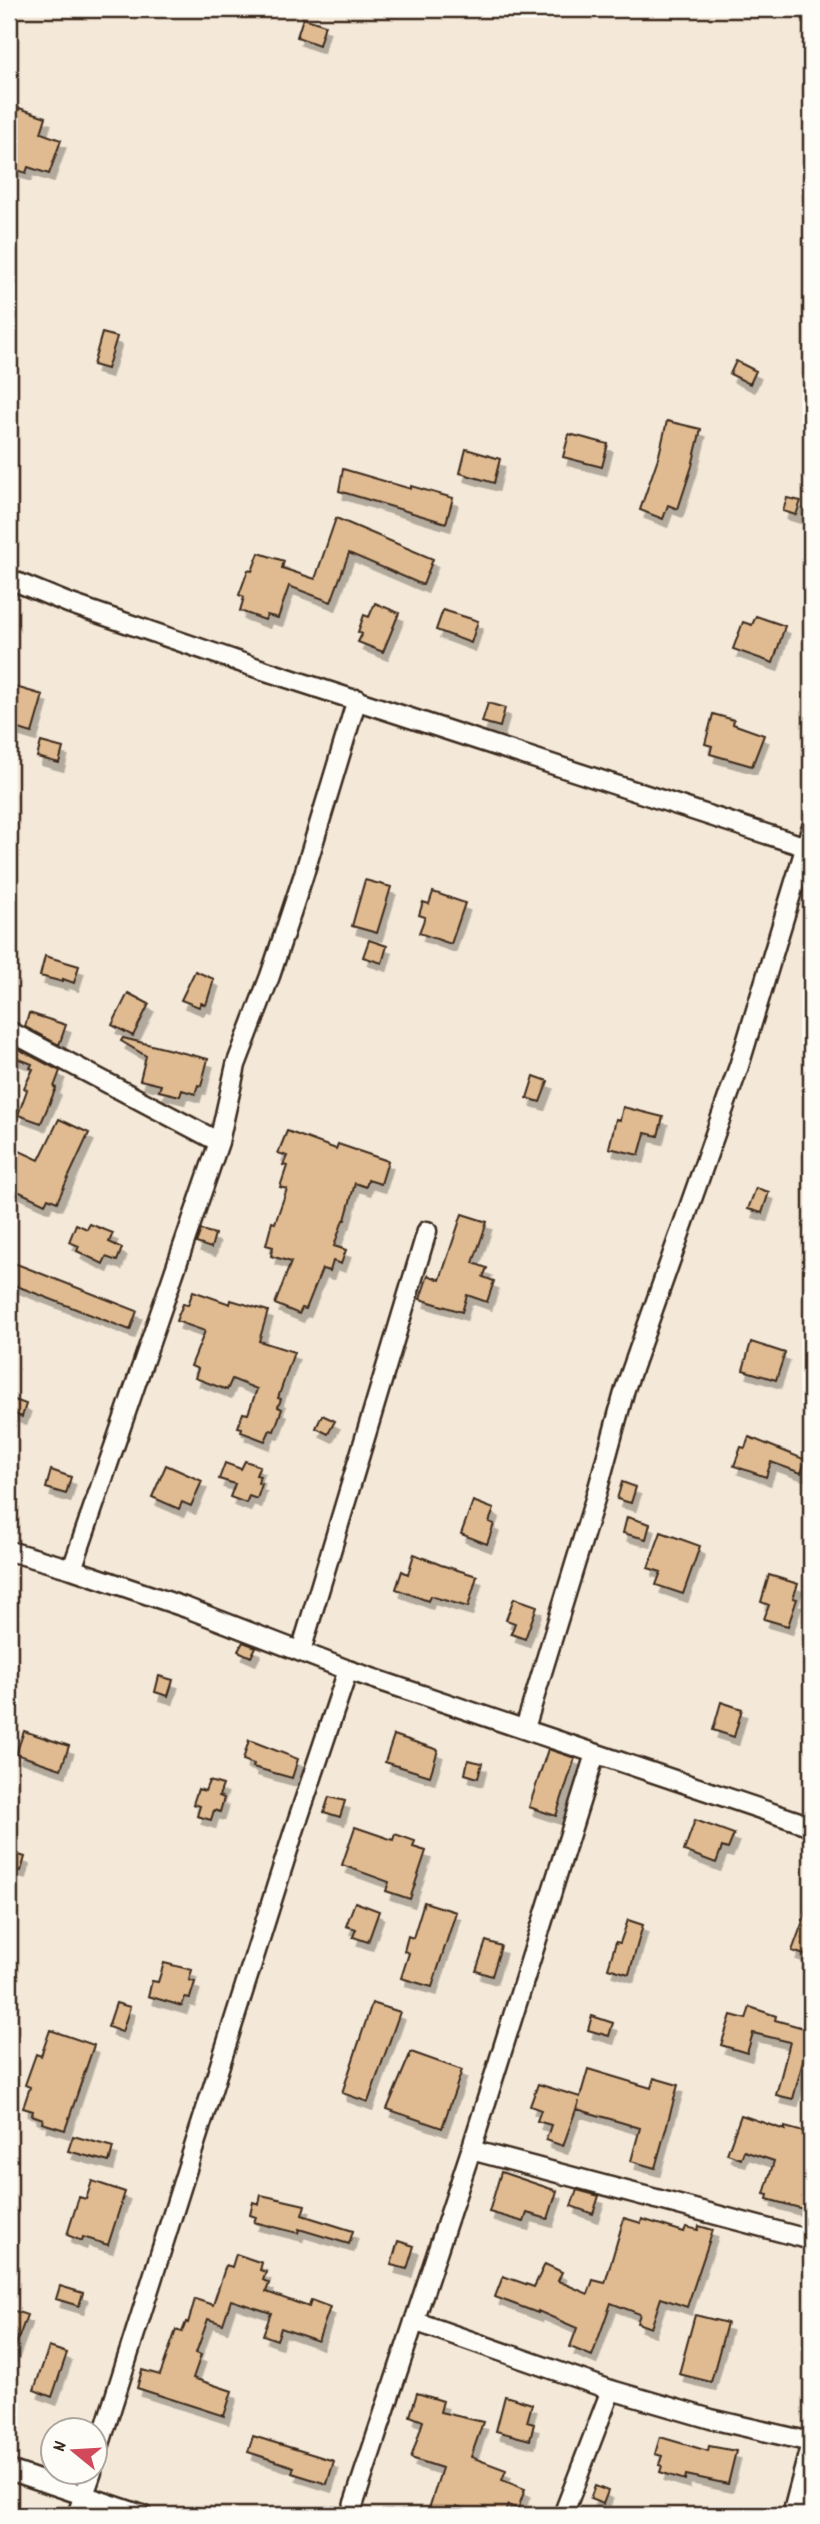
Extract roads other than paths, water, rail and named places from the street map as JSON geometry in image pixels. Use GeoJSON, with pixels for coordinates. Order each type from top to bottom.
{"type":"FeatureCollection","features":[{"type":"Feature","properties":{"kind":"street"},"geometry":{"type":"LineString","coordinates":[[9,579],[107,617],[266,671],[806,847]]}},
{"type":"Feature","properties":{"kind":"street"},"geometry":{"type":"LineString","coordinates":[[72,1569],[219,1142],[236,1065],[270,976],[304,874],[357,699]]}},
{"type":"Feature","properties":{"kind":"street"},"geometry":{"type":"LineString","coordinates":[[525,1728],[595,1499],[625,1389],[739,1066],[811,829]]}},
{"type":"Feature","properties":{"kind":"street"},"geometry":{"type":"LineString","coordinates":[[9,1031],[219,1142]]}},
{"type":"Feature","properties":{"kind":"street"},"geometry":{"type":"LineString","coordinates":[[301,1651],[427,1231]]}},
{"type":"Feature","properties":{"kind":"street"},"geometry":{"type":"LineString","coordinates":[[9,1551],[187,1608],[348,1670],[811,1826]]}},
{"type":"Feature","properties":{"kind":"street"},"geometry":{"type":"LineString","coordinates":[[108,2419],[293,1834],[348,1670]]}},
{"type":"Feature","properties":{"kind":"street"},"geometry":{"type":"LineString","coordinates":[[350,2515],[471,2150],[595,1754]]}},
{"type":"Feature","properties":{"kind":"street"},"geometry":{"type":"LineString","coordinates":[[471,2150],[811,2239]]}},
{"type":"Feature","properties":{"kind":"street"},"geometry":{"type":"LineString","coordinates":[[414,2322],[611,2390],[711,2419],[811,2443],[792,2515]]}},
{"type":"Feature","properties":{"kind":"street"},"geometry":{"type":"LineString","coordinates":[[564,2515],[611,2390]]}},
{"type":"Feature","properties":{"kind":"street"},"geometry":{"type":"LineString","coordinates":[[9,2470],[142,2515]]}},
{"type":"Feature","properties":{"kind":"street"},"geometry":{"type":"LineString","coordinates":[[78,2515],[87,2486]]}}]}
